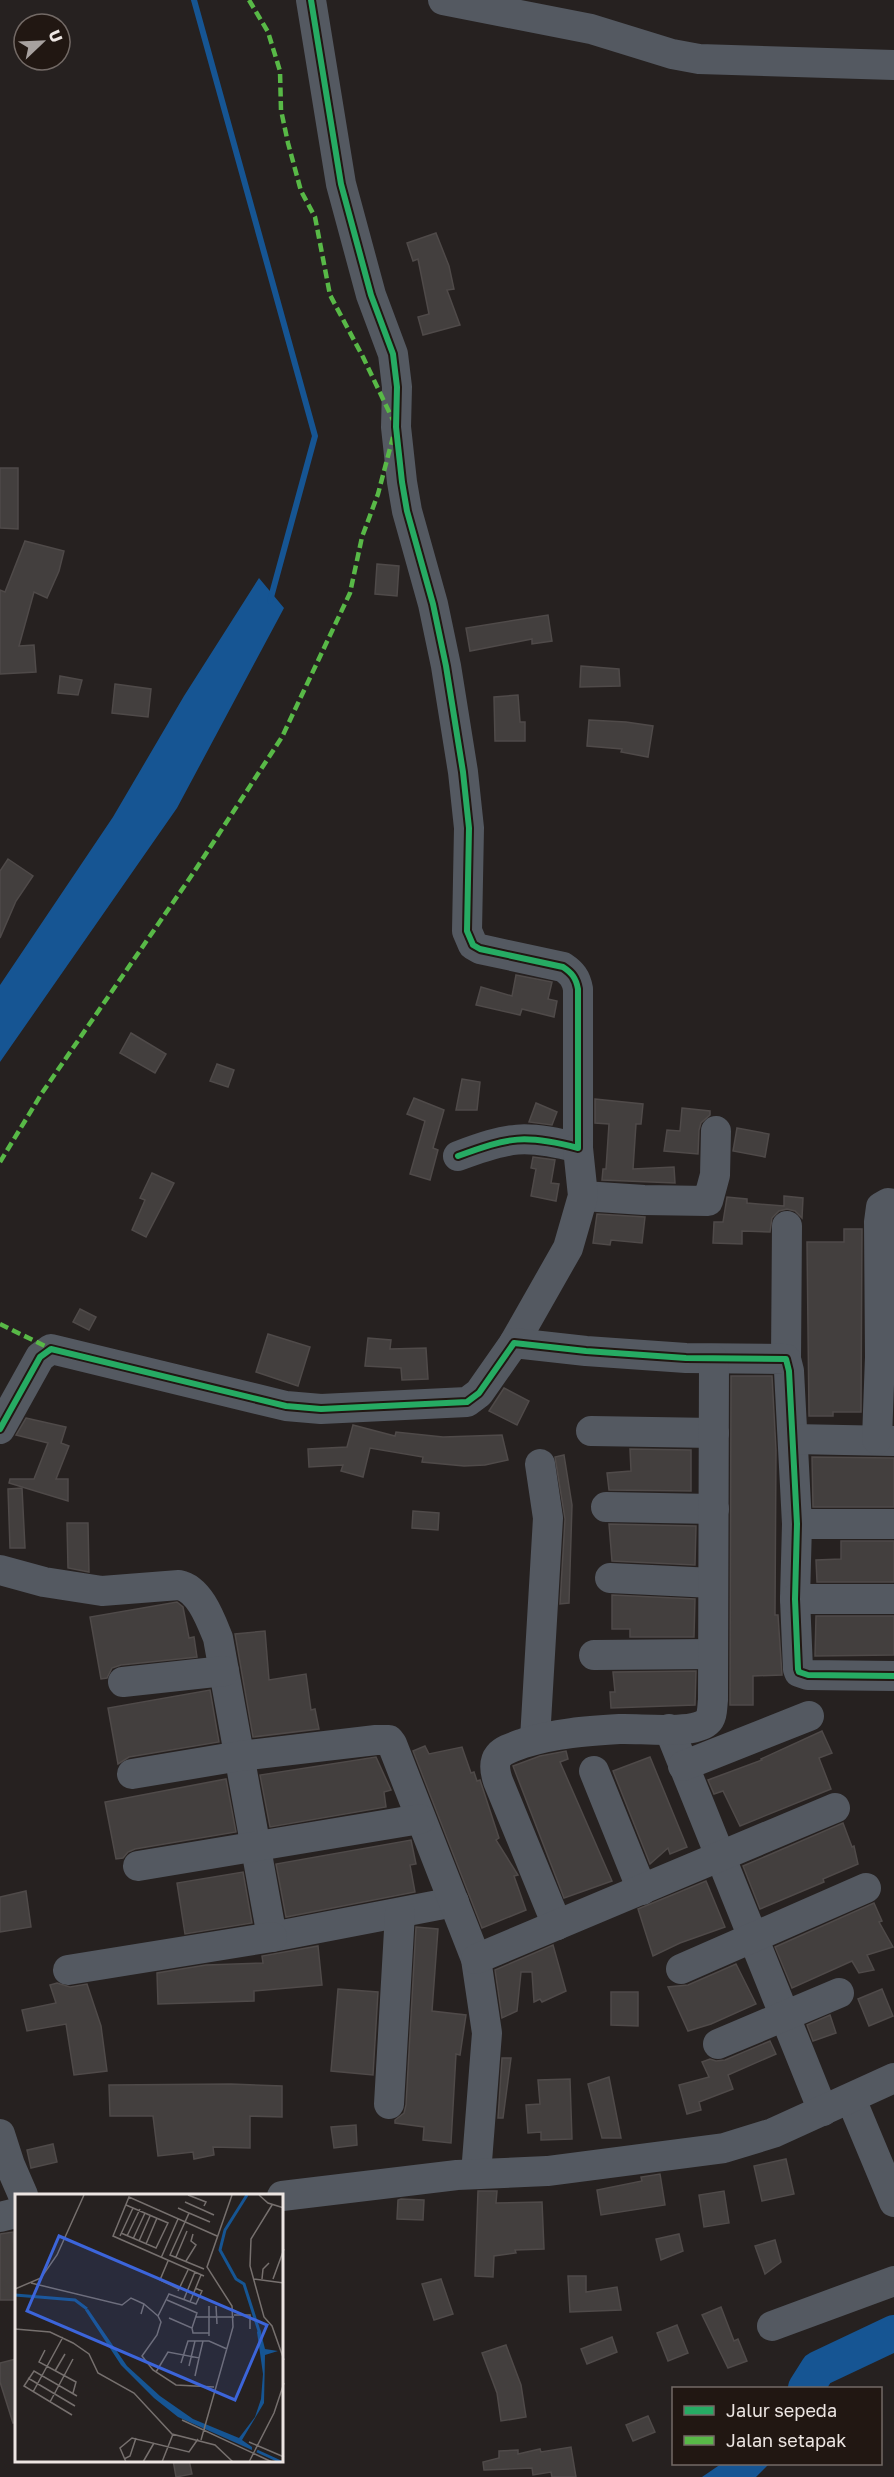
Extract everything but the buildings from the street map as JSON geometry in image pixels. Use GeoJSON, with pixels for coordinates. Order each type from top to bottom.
{"type":"FeatureCollection","features":[{"type":"Feature","properties":{"kind":"street"},"geometry":{"type":"LineString","coordinates":[[0,1429],[40,1357],[51,1349],[286,1406],[321,1409],[467,1402],[479,1393],[514,1343],[568,1248],[583,1196],[578,1148],[577,981],[571,972],[563,967],[480,949],[473,945],[467,931],[469,828],[463,772],[446,666],[433,604],[407,511],[402,482],[396,427],[397,387],[393,354],[371,295],[341,184],[311,0]]}},
{"type":"Feature","properties":{"kind":"street"},"geometry":{"type":"LineString","coordinates":[[443,0],[591,29],[672,54],[699,59],[894,65]]}},
{"type":"Feature","properties":{"kind":"street"},"geometry":{"type":"LineString","coordinates":[[583,1196],[708,1201],[715,1175],[716,1131]]}},
{"type":"Feature","properties":{"kind":"street"},"geometry":{"type":"LineString","coordinates":[[458,1156],[503,1140],[530,1137],[578,1148]]}},
{"type":"Feature","properties":{"kind":"street"},"geometry":{"type":"LineString","coordinates":[[793,1439],[886,1440],[887,1357],[880,1213],[888,1203],[894,1204]]}},
{"type":"Feature","properties":{"kind":"street"},"geometry":{"type":"LineString","coordinates":[[787,1226],[786,1359],[789,1371],[797,1524],[795,1599],[797,1665],[799,1672],[808,1675],[894,1676]]}},
{"type":"Feature","properties":{"kind":"street"},"geometry":{"type":"LineString","coordinates":[[514,1343],[586,1351],[714,1360],[786,1359]]}},
{"type":"Feature","properties":{"kind":"street"},"geometry":{"type":"LineString","coordinates":[[557,1925],[498,1781],[494,1766],[500,1754],[505,1750],[535,1739],[560,1734],[621,1729],[693,1727],[710,1719],[712,1711],[714,1360]]}},
{"type":"Feature","properties":{"kind":"street"},"geometry":{"type":"LineString","coordinates":[[591,1431],[714,1433]]}},
{"type":"Feature","properties":{"kind":"street"},"geometry":{"type":"LineString","coordinates":[[535,1739],[548,1518],[540,1464]]}},
{"type":"Feature","properties":{"kind":"street"},"geometry":{"type":"LineString","coordinates":[[606,1507],[714,1509]]}},
{"type":"Feature","properties":{"kind":"street"},"geometry":{"type":"LineString","coordinates":[[797,1524],[894,1524]]}},
{"type":"Feature","properties":{"kind":"street"},"geometry":{"type":"LineString","coordinates":[[0,1570],[44,1582],[102,1591],[186,1586],[194,1593],[208,1614],[218,1638],[272,1937]]}},
{"type":"Feature","properties":{"kind":"street"},"geometry":{"type":"LineString","coordinates":[[610,1578],[713,1583]]}},
{"type":"Feature","properties":{"kind":"street"},"geometry":{"type":"LineString","coordinates":[[795,1599],[894,1599]]}},
{"type":"Feature","properties":{"kind":"street"},"geometry":{"type":"LineString","coordinates":[[594,1655],[712,1654]]}},
{"type":"Feature","properties":{"kind":"street"},"geometry":{"type":"LineString","coordinates":[[123,1682],[224,1671]]}},
{"type":"Feature","properties":{"kind":"street"},"geometry":{"type":"LineString","coordinates":[[683,1766],[808,1716]]}},
{"type":"Feature","properties":{"kind":"street"},"geometry":{"type":"LineString","coordinates":[[669,1729],[824,2111]]}},
{"type":"Feature","properties":{"kind":"street"},"geometry":{"type":"LineString","coordinates":[[132,1774],[240,1756],[389,1740],[476,1959],[487,2033],[476,2174]]}},
{"type":"Feature","properties":{"kind":"street"},"geometry":{"type":"LineString","coordinates":[[594,1771],[642,1890]]}},
{"type":"Feature","properties":{"kind":"street"},"geometry":{"type":"LineString","coordinates":[[476,1959],[835,1808]]}},
{"type":"Feature","properties":{"kind":"street"},"geometry":{"type":"LineString","coordinates":[[138,1866],[420,1819]]}},
{"type":"Feature","properties":{"kind":"street"},"geometry":{"type":"LineString","coordinates":[[681,1969],[866,1888]]}},
{"type":"Feature","properties":{"kind":"street"},"geometry":{"type":"LineString","coordinates":[[68,1970],[272,1937],[454,1902]]}},
{"type":"Feature","properties":{"kind":"street"},"geometry":{"type":"LineString","coordinates":[[389,2104],[400,1913]]}},
{"type":"Feature","properties":{"kind":"street"},"geometry":{"type":"LineString","coordinates":[[718,2044],[839,1993]]}},
{"type":"Feature","properties":{"kind":"street"},"geometry":{"type":"LineString","coordinates":[[284,2196],[476,2174],[547,2171],[724,2148],[774,2133],[894,2078]]}},
{"type":"Feature","properties":{"kind":"street"},"geometry":{"type":"LineString","coordinates":[[851,2099],[894,2202]]}},
{"type":"Feature","properties":{"kind":"street"},"geometry":{"type":"LineString","coordinates":[[0,2134],[23,2194]]}},
{"type":"Feature","properties":{"kind":"street"},"geometry":{"type":"LineString","coordinates":[[0,2217],[15,2213]]}},
{"type":"Feature","properties":{"kind":"street"},"geometry":{"type":"LineString","coordinates":[[772,2326],[894,2281]]}},
{"type":"Feature","properties":{"kind":"water"},"geometry":{"type":"Polygon","coordinates":[[[259,578],[284,608],[177,808],[0,1062],[0,985],[113,817],[184,696],[259,578]]]}},
{"type":"Feature","properties":{"kind":"water"},"geometry":{"type":"Polygon","coordinates":[[[720,2465],[768,2465],[756,2477],[702,2477],[720,2465]]]}},
{"type":"Feature","properties":{"kind":"waterway"},"geometry":{"type":"LineString","coordinates":[[194,0],[315,436],[270,601]]}},
{"type":"Feature","properties":{"kind":"waterway"},"geometry":{"type":"LineString","coordinates":[[807,2387],[818,2369],[894,2333]]}},
{"type":"Feature","properties":{"kind":"marked path"},"geometry":{"type":"LineString","coordinates":[[249,0],[268,32],[280,71],[281,110],[288,143],[301,191],[315,217],[330,295],[393,420]]}},
{"type":"Feature","properties":{"kind":"marked path"},"geometry":{"type":"LineString","coordinates":[[0,1162],[42,1093],[194,872],[282,737],[350,593],[362,537],[378,494],[393,437]]}},
{"type":"Feature","properties":{"kind":"marked path"},"geometry":{"type":"LineString","coordinates":[[0,1324],[51,1349]]}},
{"type":"Feature","properties":{"kind":"cycle path"},"geometry":{"type":"LineString","coordinates":[[311,0],[341,184],[371,295],[393,354],[397,387],[396,427],[402,482],[407,511],[433,604],[446,666],[463,772],[469,828],[467,931],[473,945],[480,949],[563,967],[573,976],[578,989],[578,1148],[530,1139],[504,1141],[458,1156]]}},
{"type":"Feature","properties":{"kind":"cycle path"},"geometry":{"type":"LineString","coordinates":[[0,1429],[40,1357],[51,1349],[286,1406],[321,1409],[467,1402],[479,1393],[514,1343],[686,1358],[786,1359],[789,1371],[797,1524],[795,1599],[799,1672],[808,1675],[894,1676]]}}]}
